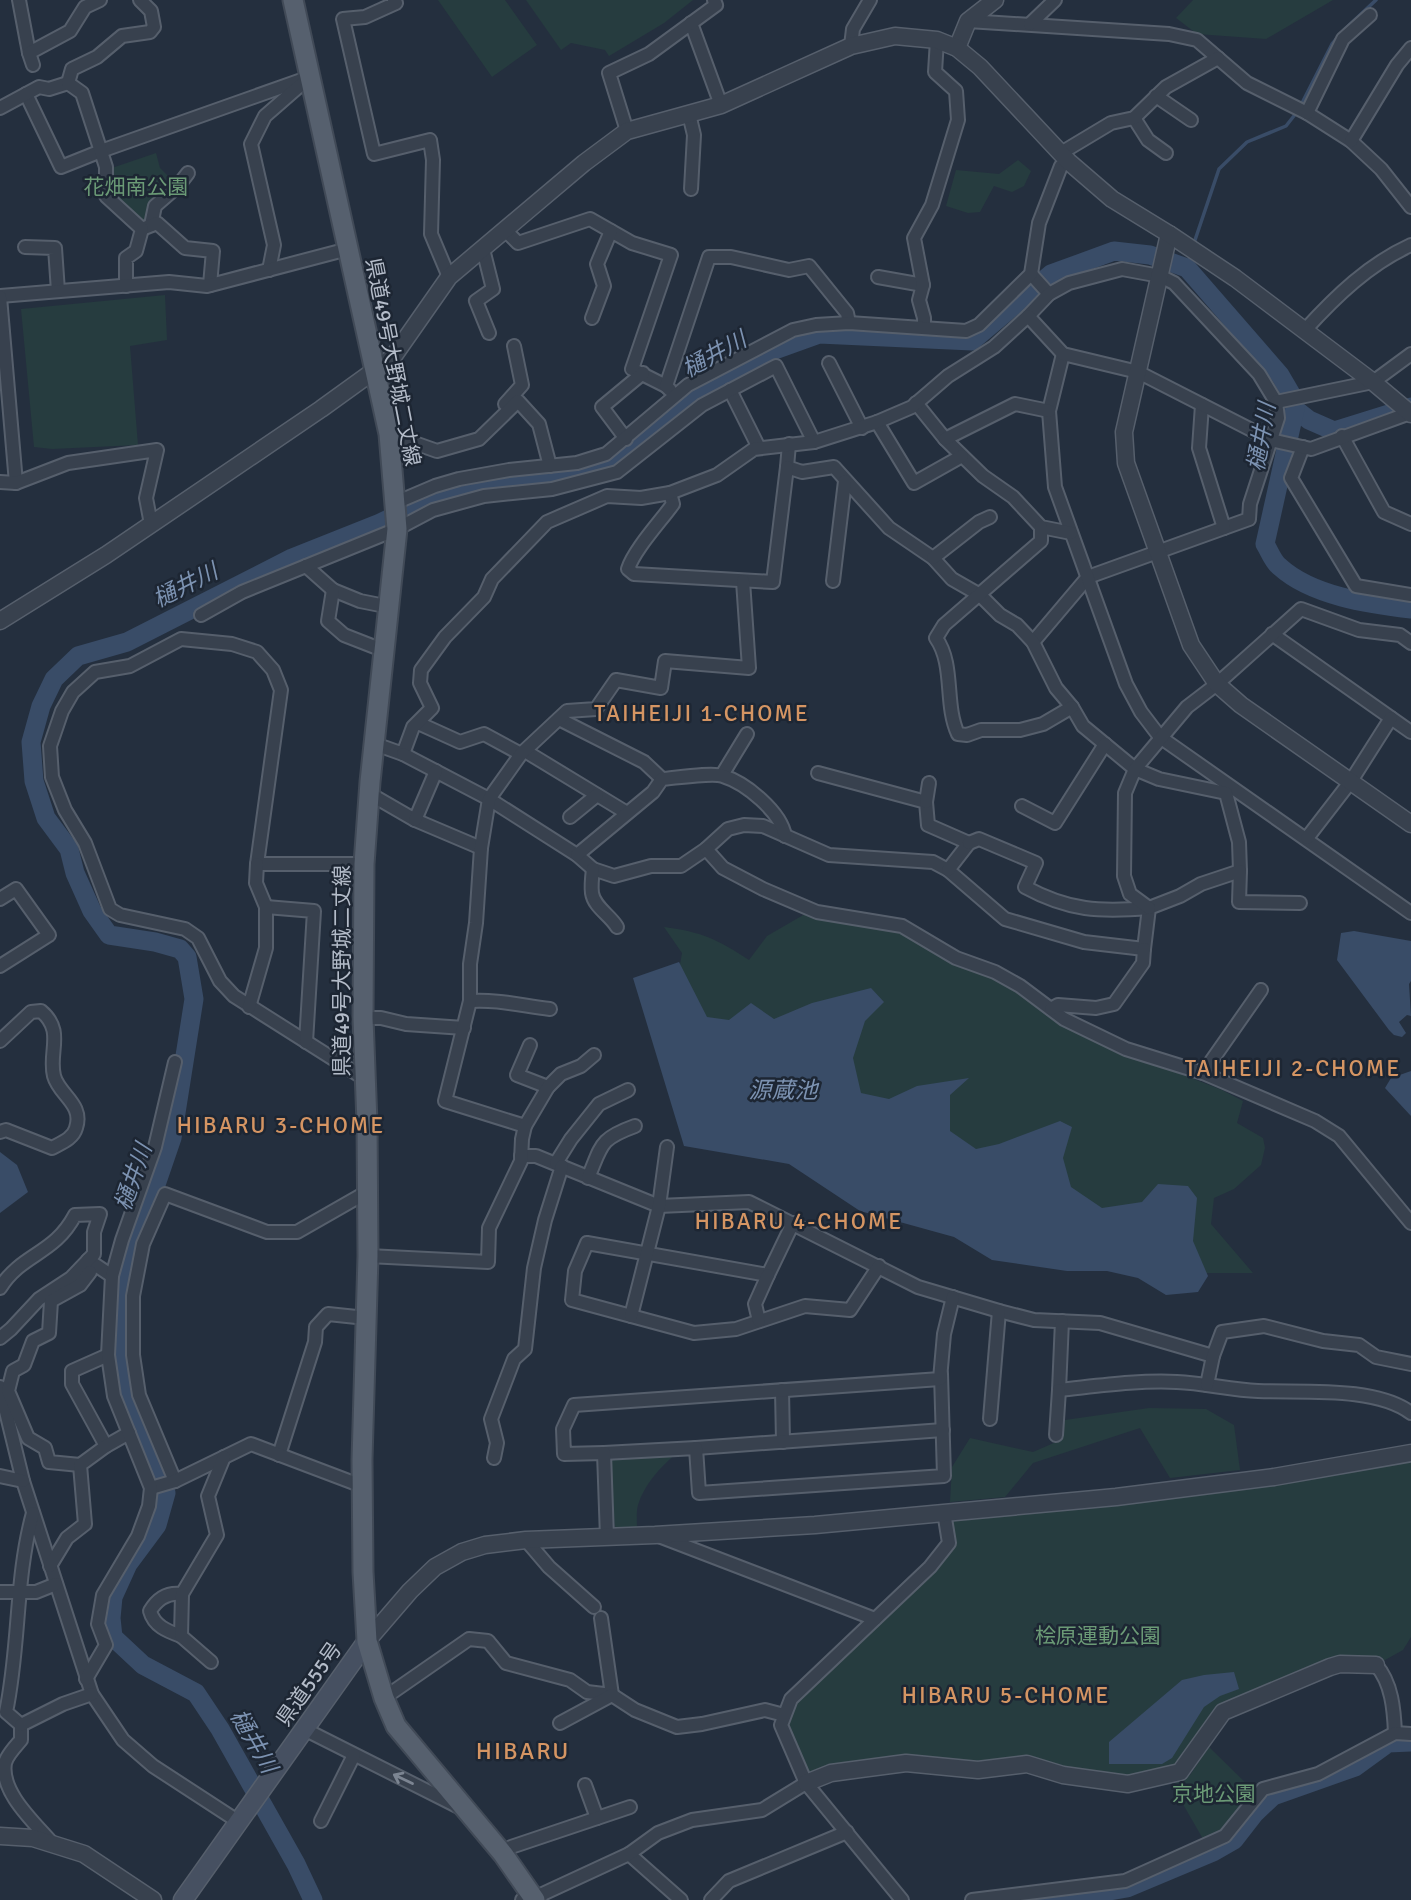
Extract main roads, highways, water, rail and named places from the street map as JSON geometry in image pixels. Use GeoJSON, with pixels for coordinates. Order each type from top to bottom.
{"type":"FeatureCollection","features":[{"type":"Feature","properties":{"kind":"main road","name":"県道49号大野城二丈線"},"geometry":{"type":"LineString","coordinates":[[293,0],[389,434],[397,528],[364,864],[363,1018],[368,1256],[362,1486],[367,1641],[384,1698],[396,1726],[503,1854],[531,1899]]}},
{"type":"Feature","properties":{"kind":"main road","name":"県道555号"},"geometry":{"type":"LineString","coordinates":[[183,1900],[367,1641]]}},
{"type":"Feature","properties":{"kind":"water"},"geometry":{"type":"Polygon","coordinates":[[[1354,931],[1411,941],[1411,1016],[1407,1015],[1399,1022],[1406,1033],[1402,1037],[1389,1030],[1337,960],[1341,933],[1354,931]]]}},
{"type":"Feature","properties":{"kind":"water","name":"源蔵池"},"geometry":{"type":"Polygon","coordinates":[[[679,962],[707,1017],[729,1020],[751,1003],[774,1019],[812,1003],[871,988],[884,1002],[865,1021],[853,1058],[861,1093],[889,1099],[917,1086],[969,1078],[950,1095],[950,1131],[976,1149],[999,1144],[1060,1121],[1072,1127],[1063,1158],[1071,1187],[1102,1208],[1142,1202],[1158,1184],[1188,1186],[1197,1198],[1193,1241],[1208,1276],[1198,1292],[1166,1295],[1138,1278],[1107,1271],[1067,1271],[992,1260],[954,1237],[860,1211],[789,1164],[684,1146],[633,978],[679,962]]]}},
{"type":"Feature","properties":{"kind":"water"},"geometry":{"type":"Polygon","coordinates":[[[1411,1071],[1411,1116],[1385,1088],[1391,1078],[1411,1071]]]}},
{"type":"Feature","properties":{"kind":"water"},"geometry":{"type":"Polygon","coordinates":[[[0,1152],[17,1165],[28,1192],[0,1213],[0,1152]]]}},
{"type":"Feature","properties":{"kind":"water"},"geometry":{"type":"Polygon","coordinates":[[[1234,1672],[1239,1689],[1220,1696],[1204,1707],[1172,1758],[1162,1764],[1109,1764],[1109,1742],[1182,1680],[1234,1672]]]}},
{"type":"Feature","properties":{"kind":"waterway"},"geometry":{"type":"LineString","coordinates":[[1344,30],[1376,0]]}},
{"type":"Feature","properties":{"kind":"waterway"},"geometry":{"type":"LineString","coordinates":[[1301,105],[1332,44],[1339,36]]}},
{"type":"Feature","properties":{"kind":"waterway"},"geometry":{"type":"LineString","coordinates":[[1194,243],[1219,169],[1247,142],[1286,126],[1297,112]]}},
{"type":"Feature","properties":{"kind":"waterway","name":"樋井川"},"geometry":{"type":"LineString","coordinates":[[313,1900],[296,1864],[220,1729],[196,1693],[143,1665],[113,1637],[113,1597],[128,1564],[157,1525],[166,1493],[135,1420],[121,1349],[125,1275],[172,1138],[194,999],[187,957],[180,949],[109,935],[92,911],[75,873],[69,849],[46,818],[34,781],[31,742],[41,706],[54,679],[78,656],[127,642],[292,558],[380,523],[436,496],[565,476],[611,462],[684,399],[769,352],[819,334],[972,341],[1051,274],[1114,251],[1150,255],[1187,268],[1280,375],[1294,399],[1295,409],[1265,544],[1275,562],[1293,577],[1324,592],[1411,609]]}},
{"type":"Feature","properties":{"kind":"waterway"},"geometry":{"type":"LineString","coordinates":[[1187,268],[1191,254]]}},
{"type":"Feature","properties":{"kind":"waterway"},"geometry":{"type":"LineString","coordinates":[[1295,409],[1309,420],[1334,431],[1411,407]]}},
{"type":"Feature","properties":{"kind":"waterway"},"geometry":{"type":"LineString","coordinates":[[1016,1900],[1079,1896],[1127,1888],[1213,1852],[1234,1840],[1255,1813],[1273,1796],[1355,1767],[1388,1743],[1411,1742]]}},
{"type":"Feature","properties":{"kind":"district","name":"TAIHEIJI 1-CHOME"},"geometry":{"type":"Point","coordinates":[702,713]}},
{"type":"Feature","properties":{"kind":"district","name":"TAIHEIJI 2-CHOME"},"geometry":{"type":"Point","coordinates":[1293,1068]}},
{"type":"Feature","properties":{"kind":"district","name":"HIBARU 3-CHOME"},"geometry":{"type":"Point","coordinates":[281,1125]}},
{"type":"Feature","properties":{"kind":"district","name":"HIBARU 4-CHOME"},"geometry":{"type":"Point","coordinates":[799,1221]}},
{"type":"Feature","properties":{"kind":"district","name":"HIBARU 5-CHOME"},"geometry":{"type":"Point","coordinates":[1006,1695]}},
{"type":"Feature","properties":{"kind":"district","name":"HIBARU"},"geometry":{"type":"Point","coordinates":[523,1751]}},
{"type":"Feature","properties":{"kind":"park label","name":"花畑南公園"},"geometry":{"type":"Point","coordinates":[136,187]}},
{"type":"Feature","properties":{"kind":"park label","name":"桧原運動公園"},"geometry":{"type":"Point","coordinates":[1098,1636]}},
{"type":"Feature","properties":{"kind":"park label","name":"京地公園"},"geometry":{"type":"Point","coordinates":[1214,1794]}}]}
